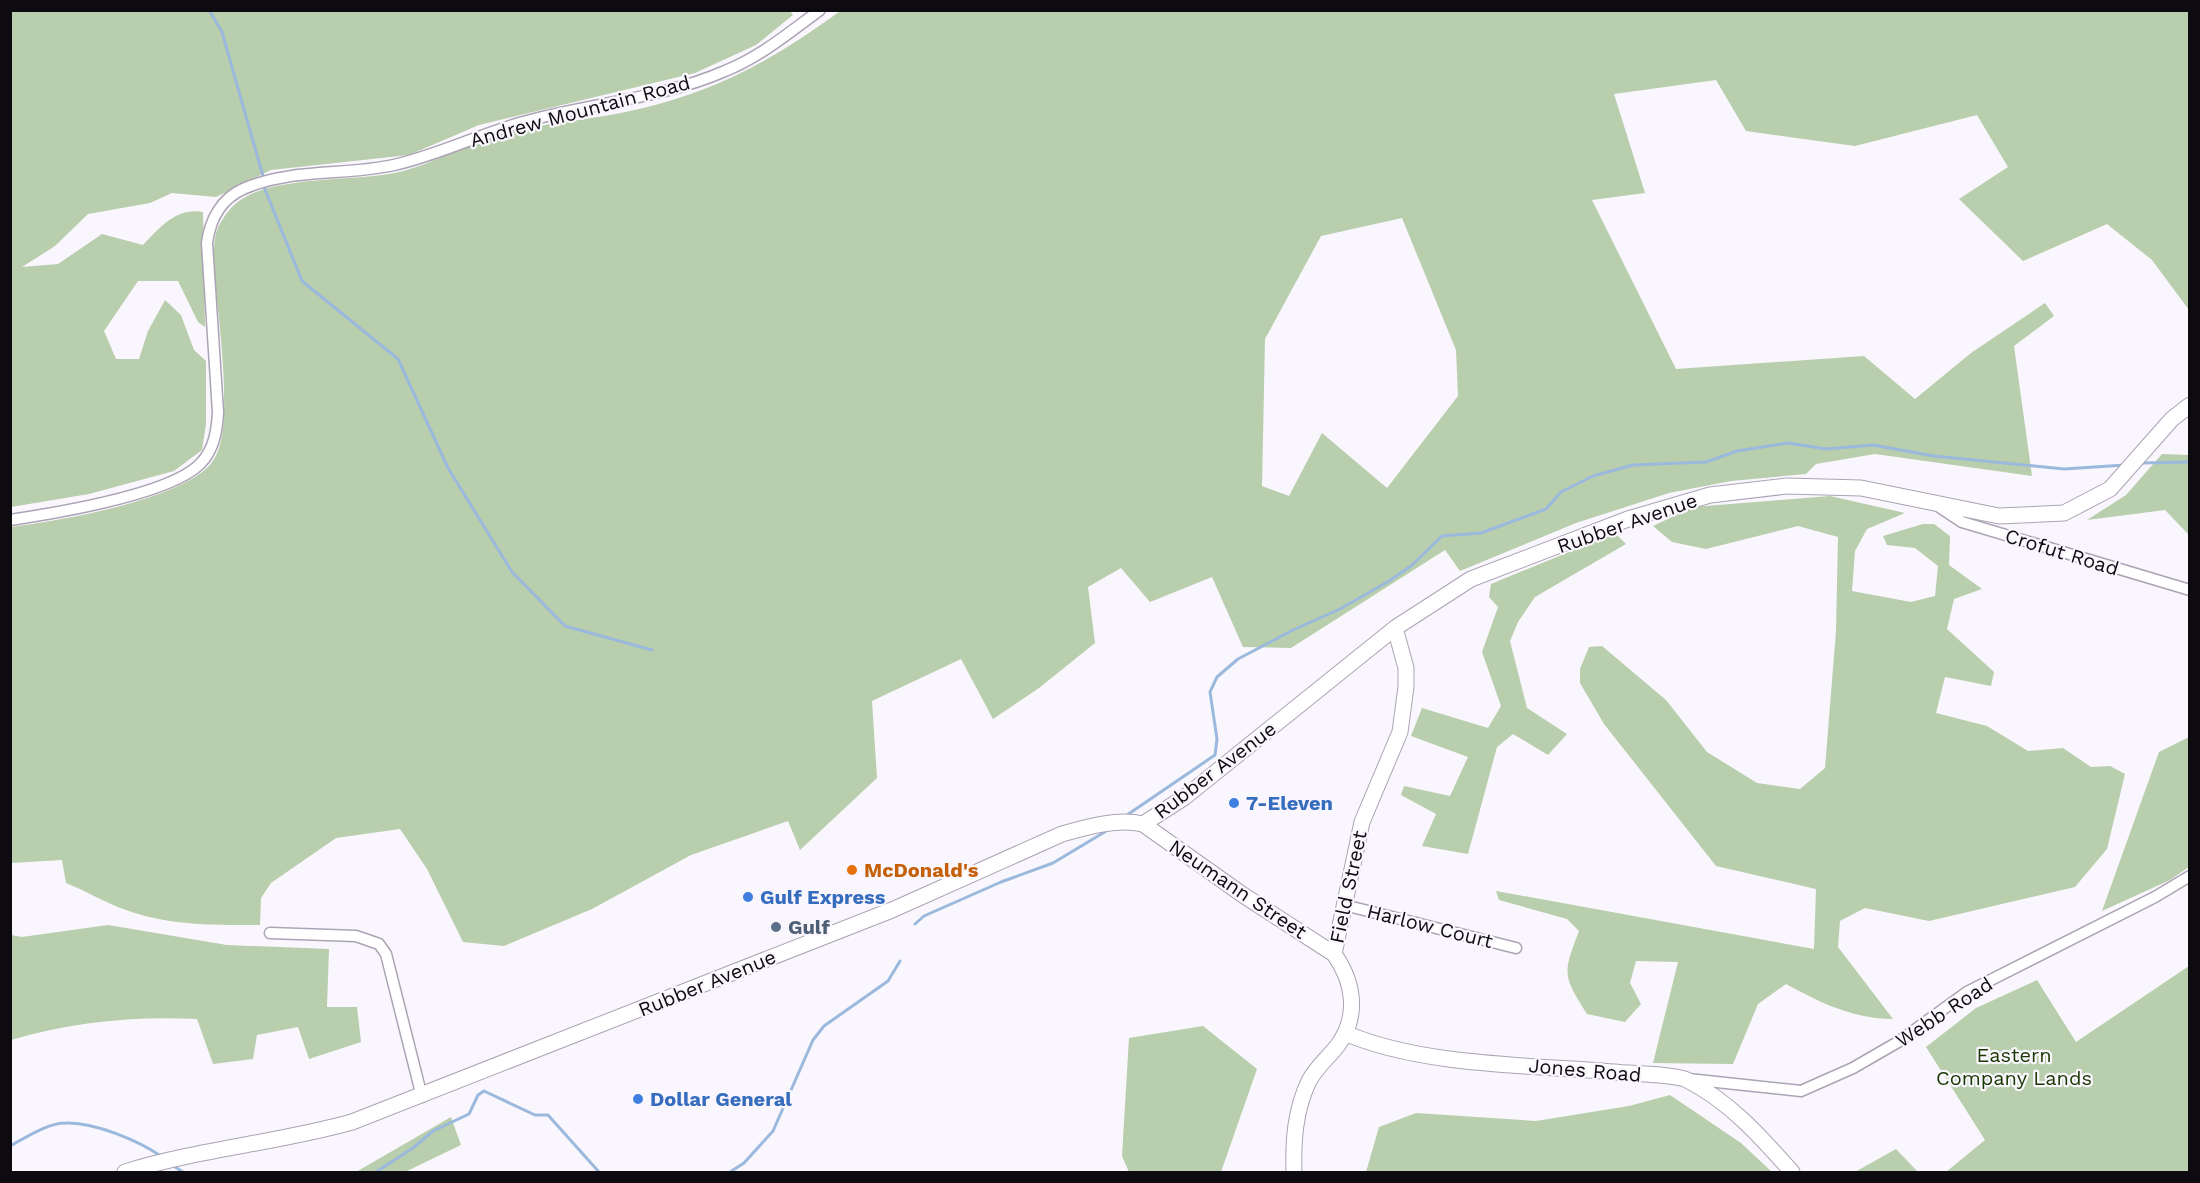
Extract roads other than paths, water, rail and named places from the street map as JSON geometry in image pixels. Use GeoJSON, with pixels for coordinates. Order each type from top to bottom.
{"type":"FeatureCollection","features":[{"type":"Feature","properties":{"kind":"street","name":"Andrew Mountain Road"},"geometry":{"type":"LineString","coordinates":[[10,520],[162,485],[187,474],[207,455],[214,440],[218,412],[207,243],[218,211],[233,194],[255,185],[295,175],[393,165],[525,121],[697,81],[752,58],[820,10]]}},
{"type":"Feature","properties":{"kind":"street","name":"Rubber Avenue"},"geometry":{"type":"LineString","coordinates":[[126,1173],[153,1164],[308,1134],[352,1122],[422,1097],[891,910],[1062,834],[1107,824],[1140,823],[1177,804],[1395,628],[1471,579],[1628,519],[1710,495],[1788,486],[1861,488],[1938,506],[1999,516],[2064,513],[2110,489],[2172,419],[2190,405]]}},
{"type":"Feature","properties":{"kind":"street","name":"Crofut Road"},"geometry":{"type":"LineString","coordinates":[[1938,506],[1962,522],[2190,590]]}},
{"type":"Feature","properties":{"kind":"street","name":"Field Street"},"geometry":{"type":"LineString","coordinates":[[1294,1173],[1294,1131],[1302,1100],[1315,1072],[1345,1033],[1351,1018],[1349,981],[1334,954],[1362,822],[1400,732],[1406,668],[1395,628]]}},
{"type":"Feature","properties":{"kind":"street","name":"Neumann Street"},"geometry":{"type":"LineString","coordinates":[[1140,823],[1243,895],[1334,954]]}},
{"type":"Feature","properties":{"kind":"street","name":"Webb Road"},"geometry":{"type":"LineString","coordinates":[[1685,1078],[1801,1091],[1853,1068],[1898,1042],[1966,992],[2155,897],[2190,876]]}},
{"type":"Feature","properties":{"kind":"street","name":"Harlow Court"},"geometry":{"type":"LineString","coordinates":[[1344,905],[1515,948]]}},
{"type":"Feature","properties":{"kind":"street"},"geometry":{"type":"LineString","coordinates":[[270,933],[356,936],[379,944],[386,954],[422,1097]]}},
{"type":"Feature","properties":{"kind":"street","name":"Jones Road"},"geometry":{"type":"LineString","coordinates":[[1345,1033],[1371,1045],[1410,1052],[1474,1060],[1685,1078],[1736,1112],[1792,1173]]}},
{"type":"Feature","properties":{"kind":"waterway"},"geometry":{"type":"LineString","coordinates":[[209,10],[222,32],[263,176]]}},
{"type":"Feature","properties":{"kind":"waterway"},"geometry":{"type":"LineString","coordinates":[[264,187],[302,281],[398,359],[448,468],[512,572],[565,626],[652,650]]}},
{"type":"Feature","properties":{"kind":"waterway"},"geometry":{"type":"LineString","coordinates":[[1127,815],[1215,755],[1217,739],[1210,692],[1217,677],[1238,659],[1293,630],[1340,609],[1389,581],[1411,566],[1442,536],[1481,533],[1546,509],[1561,492],[1593,476],[1633,465],[1706,462],[1737,451],[1788,443],[1826,449],[1873,445],[1934,456],[2064,469],[2125,465]]}},
{"type":"Feature","properties":{"kind":"waterway"},"geometry":{"type":"LineString","coordinates":[[2140,463],[2190,462]]}},
{"type":"Feature","properties":{"kind":"waterway"},"geometry":{"type":"LineString","coordinates":[[915,924],[924,916],[1001,882],[1053,863],[1108,830]]}},
{"type":"Feature","properties":{"kind":"waterway"},"geometry":{"type":"LineString","coordinates":[[730,1172],[744,1163],[773,1131],[813,1040],[824,1026],[888,981],[900,961]]}},
{"type":"Feature","properties":{"kind":"waterway"},"geometry":{"type":"LineString","coordinates":[[376,1172],[413,1148],[433,1131],[469,1114],[478,1095],[484,1091],[535,1115],[548,1115],[599,1172]]}},
{"type":"Feature","properties":{"kind":"waterway"},"geometry":{"type":"LineString","coordinates":[[10,1146],[37,1131],[66,1123],[103,1129],[142,1145],[162,1157]]}},
{"type":"Feature","properties":{"kind":"waterway"},"geometry":{"type":"LineString","coordinates":[[172,1165],[183,1172]]}},
{"type":"Feature","properties":{"kind":"place","name":"7-Eleven"},"geometry":{"type":"Point","coordinates":[1234,803]}},
{"type":"Feature","properties":{"kind":"place","name":"McDonald's"},"geometry":{"type":"Point","coordinates":[852,870]}},
{"type":"Feature","properties":{"kind":"place","name":"Gulf Express"},"geometry":{"type":"Point","coordinates":[748,897]}},
{"type":"Feature","properties":{"kind":"place","name":"Gulf"},"geometry":{"type":"Point","coordinates":[776,927]}},
{"type":"Feature","properties":{"kind":"place","name":"Dollar General"},"geometry":{"type":"Point","coordinates":[638,1099]}},
{"type":"Feature","properties":{"kind":"park label","name":"Eastern Company Lands"},"geometry":{"type":"Point","coordinates":[2014,1066]}}]}
